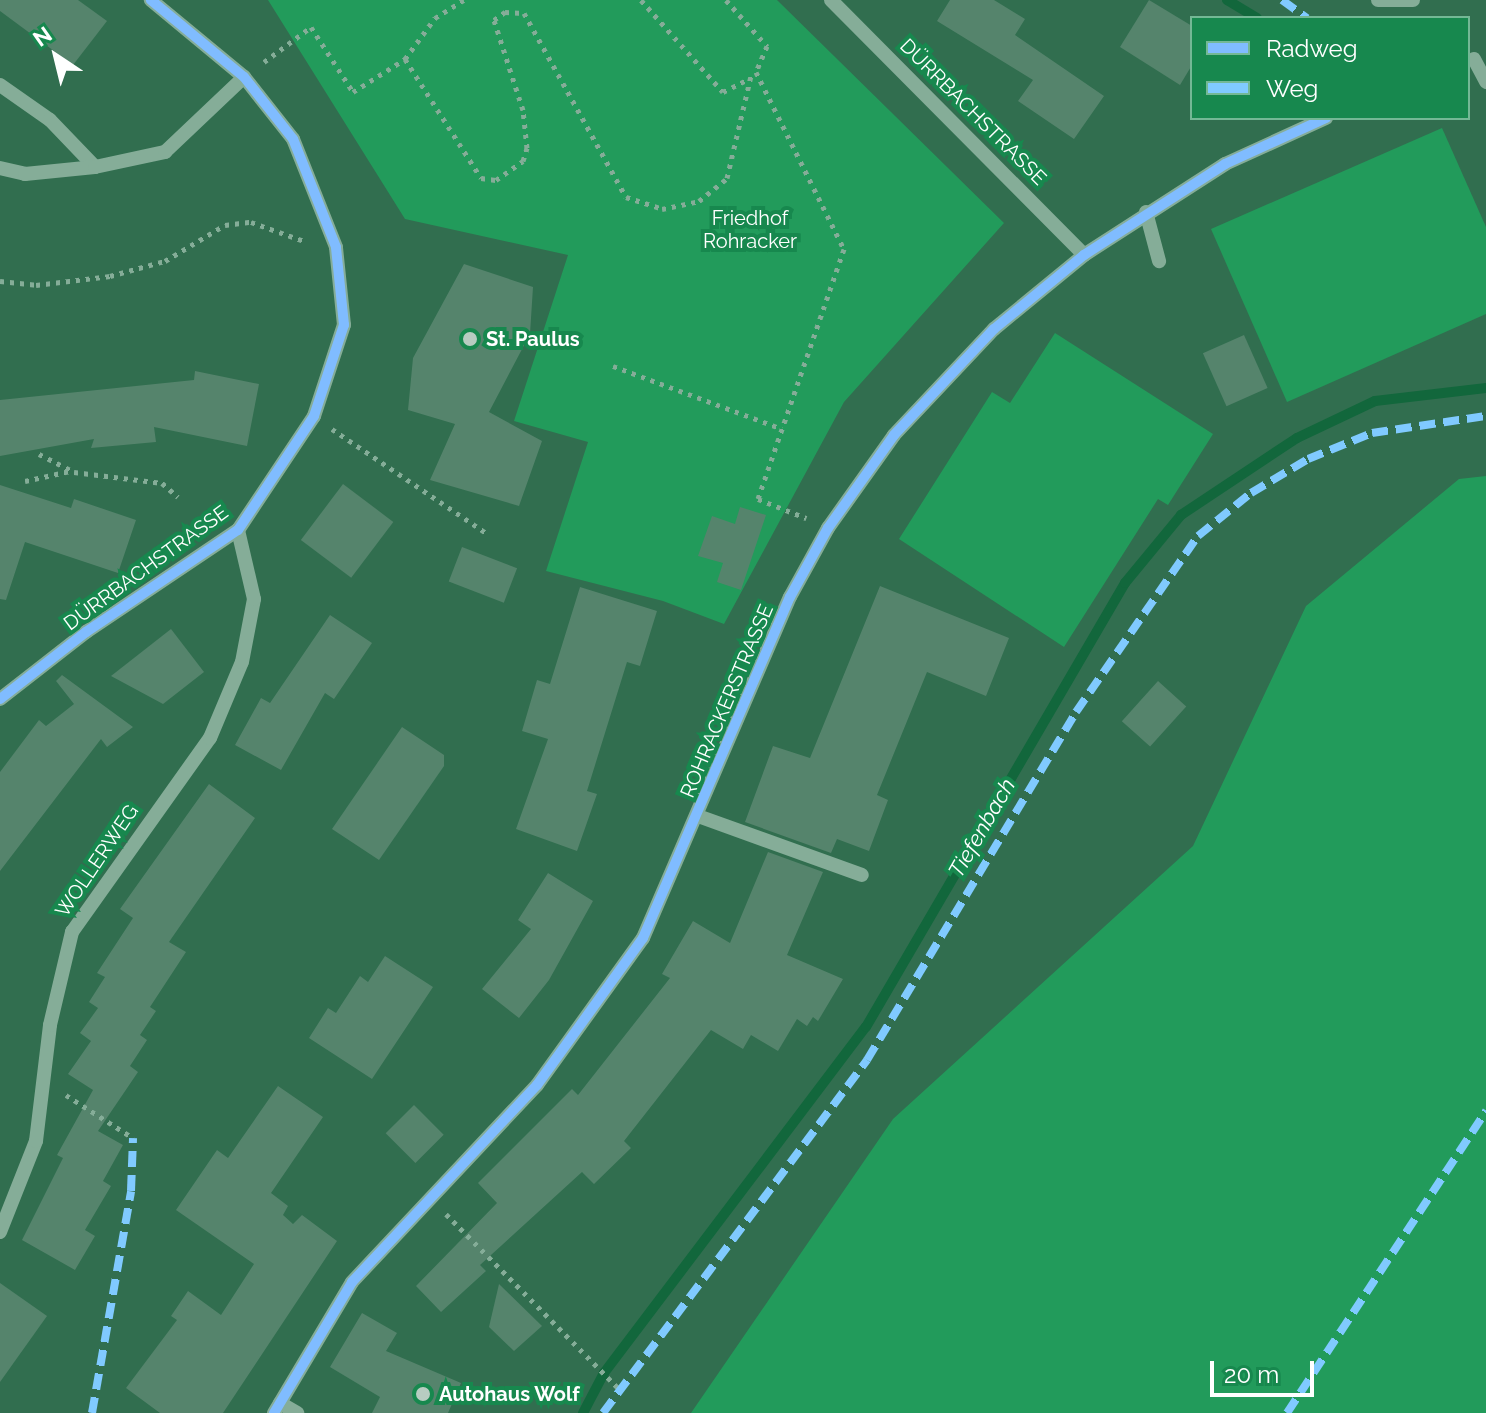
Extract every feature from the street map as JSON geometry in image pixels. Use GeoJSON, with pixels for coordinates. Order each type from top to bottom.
{"type":"FeatureCollection","features":[{"type":"Feature","properties":{"kind":"street","name":"DÜRRBACHSTRASSE"},"geometry":{"type":"LineString","coordinates":[[0,699],[86,632],[238,530],[314,416],[344,325],[336,247],[293,139],[244,77],[151,0]]}},
{"type":"Feature","properties":{"kind":"street","name":"DÜRRBACHSTRASSE"},"geometry":{"type":"LineString","coordinates":[[831,0],[1084,255]]}},
{"type":"Feature","properties":{"kind":"street"},"geometry":{"type":"LineString","coordinates":[[1378,0],[1413,0]]}},
{"type":"Feature","properties":{"kind":"street"},"geometry":{"type":"LineString","coordinates":[[1476,59],[1486,82]]}},
{"type":"Feature","properties":{"kind":"street"},"geometry":{"type":"LineString","coordinates":[[0,168],[25,174],[95,167],[165,152],[244,77]]}},
{"type":"Feature","properties":{"kind":"street"},"geometry":{"type":"LineString","coordinates":[[0,85],[50,120],[95,167]]}},
{"type":"Feature","properties":{"kind":"street","name":"ROHRACKERSTRASSE"},"geometry":{"type":"LineString","coordinates":[[277,1408],[352,1282],[429,1196],[537,1085],[589,1017],[643,938],[790,597],[854,490],[940,383],[1084,255],[1146,212],[1225,164],[1322,120]]}},
{"type":"Feature","properties":{"kind":"street"},"geometry":{"type":"LineString","coordinates":[[1146,212],[1159,261]]}},
{"type":"Feature","properties":{"kind":"street","name":"WOLLERWEG"},"geometry":{"type":"LineString","coordinates":[[0,1232],[36,1141],[50,1025],[72,932],[210,738],[242,662],[254,599],[238,530]]}},
{"type":"Feature","properties":{"kind":"street"},"geometry":{"type":"LineString","coordinates":[[698,816],[862,875]]}},
{"type":"Feature","properties":{"kind":"street"},"geometry":{"type":"LineString","coordinates":[[277,1408],[297,1413]]}},
{"type":"Feature","properties":{"kind":"path"},"geometry":{"type":"LineString","coordinates":[[244,77],[311,27],[353,92],[405,59],[435,18],[464,0]]}},
{"type":"Feature","properties":{"kind":"path"},"geometry":{"type":"LineString","coordinates":[[641,0],[723,92],[754,74]]}},
{"type":"Feature","properties":{"kind":"path"},"geometry":{"type":"LineString","coordinates":[[405,59],[481,178],[496,180],[523,161],[527,148],[523,110],[494,20],[505,12],[524,13],[626,197],[662,209],[699,201],[727,178],[754,74],[767,46],[726,0]]}},
{"type":"Feature","properties":{"kind":"path"},"geometry":{"type":"LineString","coordinates":[[754,74],[844,249],[758,499],[801,516]]}},
{"type":"Feature","properties":{"kind":"path"},"geometry":{"type":"LineString","coordinates":[[0,281],[36,285],[110,276],[165,261],[225,225],[251,222],[336,247]]}},
{"type":"Feature","properties":{"kind":"path"},"geometry":{"type":"LineString","coordinates":[[613,366],[782,429]]}},
{"type":"Feature","properties":{"kind":"path"},"geometry":{"type":"LineString","coordinates":[[314,416],[486,533]]}},
{"type":"Feature","properties":{"kind":"path"},"geometry":{"type":"LineString","coordinates":[[39,454],[71,471]]}},
{"type":"Feature","properties":{"kind":"path"},"geometry":{"type":"LineString","coordinates":[[25,481],[71,471],[162,483],[178,497]]}},
{"type":"Feature","properties":{"kind":"path"},"geometry":{"type":"LineString","coordinates":[[45,1082],[133,1138]]}},
{"type":"Feature","properties":{"kind":"path"},"geometry":{"type":"LineString","coordinates":[[429,1196],[593,1367],[622,1392]]}},
{"type":"Feature","properties":{"kind":"green space","name":"Friedhof Rohracker"},"geometry":{"type":"Polygon","coordinates":[[[268,0],[777,0],[1004,223],[844,402],[724,624],[663,601],[546,571],[588,442],[514,421],[568,255],[405,219],[268,0]]]}},
{"type":"Feature","properties":{"kind":"green space"},"geometry":{"type":"Polygon","coordinates":[[[1442,128],[1486,227],[1486,314],[1287,402],[1211,229],[1442,128]]]}},
{"type":"Feature","properties":{"kind":"green space"},"geometry":{"type":"Polygon","coordinates":[[[1055,333],[1213,434],[1168,505],[1158,499],[1064,647],[899,539],[992,392],[1010,403],[1055,333]]]}},
{"type":"Feature","properties":{"kind":"green space"},"geometry":{"type":"Polygon","coordinates":[[[1486,476],[1486,1413],[691,1413],[893,1119],[1193,846],[1306,606],[1459,479],[1486,476]]]}},
{"type":"Feature","properties":{"kind":"building"},"geometry":{"type":"Polygon","coordinates":[[[0,0],[78,0],[107,21],[73,65],[0,11],[0,0]]]}},
{"type":"Feature","properties":{"kind":"building"},"geometry":{"type":"Polygon","coordinates":[[[950,0],[994,0],[1025,19],[1015,35],[1104,96],[1074,139],[1018,101],[1033,80],[937,21],[950,0]]]}},
{"type":"Feature","properties":{"kind":"building"},"geometry":{"type":"Polygon","coordinates":[[[1149,0],[1190,25],[1190,68],[1180,85],[1120,47],[1149,0]]]}},
{"type":"Feature","properties":{"kind":"building"},"geometry":{"type":"Polygon","coordinates":[[[464,264],[533,287],[530,334],[489,412],[542,441],[519,506],[430,480],[455,424],[408,410],[413,358],[464,264]]]}},
{"type":"Feature","properties":{"kind":"building"},"geometry":{"type":"Polygon","coordinates":[[[1244,335],[1268,388],[1226,406],[1203,353],[1244,335]]]}},
{"type":"Feature","properties":{"kind":"building"},"geometry":{"type":"Polygon","coordinates":[[[195,371],[259,384],[247,446],[154,427],[156,442],[91,448],[94,439],[0,456],[0,400],[194,380],[195,371]]]}},
{"type":"Feature","properties":{"kind":"building"},"geometry":{"type":"Polygon","coordinates":[[[343,484],[393,522],[351,578],[301,540],[343,484]]]}},
{"type":"Feature","properties":{"kind":"building"},"geometry":{"type":"Polygon","coordinates":[[[0,485],[71,508],[74,499],[136,520],[118,573],[25,542],[6,600],[0,599],[0,485]]]}},
{"type":"Feature","properties":{"kind":"building"},"geometry":{"type":"Polygon","coordinates":[[[740,507],[766,515],[741,590],[717,582],[723,563],[698,556],[712,516],[735,524],[740,507]]]}},
{"type":"Feature","properties":{"kind":"building"},"geometry":{"type":"Polygon","coordinates":[[[462,547],[517,568],[504,603],[449,582],[462,547]]]}},
{"type":"Feature","properties":{"kind":"building"},"geometry":{"type":"Polygon","coordinates":[[[880,586],[1009,638],[986,696],[927,672],[877,795],[888,800],[869,851],[837,839],[831,853],[745,822],[773,746],[810,758],[880,586]]]}},
{"type":"Feature","properties":{"kind":"building"},"geometry":{"type":"Polygon","coordinates":[[[580,587],[657,611],[640,666],[627,662],[587,791],[597,794],[577,851],[516,829],[548,739],[522,731],[537,680],[550,684],[580,587]]]}},
{"type":"Feature","properties":{"kind":"building"},"geometry":{"type":"Polygon","coordinates":[[[330,615],[372,643],[334,699],[325,693],[281,770],[235,745],[261,698],[270,703],[330,615]]]}},
{"type":"Feature","properties":{"kind":"building"},"geometry":{"type":"Polygon","coordinates":[[[171,629],[204,672],[163,704],[111,676],[171,629]]]}},
{"type":"Feature","properties":{"kind":"building"},"geometry":{"type":"Polygon","coordinates":[[[62,675],[133,727],[107,747],[101,739],[0,871],[0,772],[39,720],[46,726],[74,704],[56,681],[62,675]]]}},
{"type":"Feature","properties":{"kind":"building"},"geometry":{"type":"Polygon","coordinates":[[[1158,681],[1186,706],[1150,747],[1122,721],[1158,681]]]}},
{"type":"Feature","properties":{"kind":"building"},"geometry":{"type":"Polygon","coordinates":[[[402,727],[444,755],[444,766],[379,860],[332,829],[402,727]]]}},
{"type":"Feature","properties":{"kind":"building"},"geometry":{"type":"Polygon","coordinates":[[[209,784],[255,818],[169,942],[186,952],[150,1007],[156,1011],[140,1035],[147,1040],[130,1066],[138,1072],[98,1131],[123,1145],[103,1181],[111,1186],[85,1230],[95,1236],[75,1270],[22,1240],[63,1158],[57,1155],[93,1090],[68,1074],[91,1041],[80,1033],[98,1008],[89,1002],[105,977],[97,973],[133,918],[120,909],[209,784]]]}},
{"type":"Feature","properties":{"kind":"building"},"geometry":{"type":"Polygon","coordinates":[[[768,852],[823,872],[787,955],[843,979],[818,1021],[813,1017],[807,1026],[797,1019],[778,1051],[751,1035],[743,1049],[711,1030],[624,1141],[631,1148],[594,1184],[582,1172],[480,1265],[486,1271],[441,1312],[416,1286],[497,1203],[478,1183],[572,1089],[578,1095],[670,978],[662,974],[693,921],[730,943],[768,852]]]}},
{"type":"Feature","properties":{"kind":"building"},"geometry":{"type":"Polygon","coordinates":[[[548,873],[593,901],[549,980],[519,1018],[482,989],[531,929],[518,920],[548,873]]]}},
{"type":"Feature","properties":{"kind":"building"},"geometry":{"type":"Polygon","coordinates":[[[385,956],[433,987],[372,1079],[309,1038],[328,1008],[336,1013],[360,976],[368,982],[385,956]]]}},
{"type":"Feature","properties":{"kind":"building"},"geometry":{"type":"Polygon","coordinates":[[[278,1086],[323,1117],[271,1193],[288,1206],[283,1215],[293,1224],[302,1215],[337,1241],[223,1413],[160,1413],[126,1388],[177,1320],[171,1316],[188,1291],[221,1315],[254,1264],[176,1210],[217,1150],[228,1158],[278,1086]]]}},
{"type":"Feature","properties":{"kind":"building"},"geometry":{"type":"Polygon","coordinates":[[[414,1105],[444,1135],[415,1163],[386,1133],[414,1105]]]}},
{"type":"Feature","properties":{"kind":"building"},"geometry":{"type":"Polygon","coordinates":[[[0,1283],[47,1316],[0,1382],[0,1283]]]}},
{"type":"Feature","properties":{"kind":"building"},"geometry":{"type":"Polygon","coordinates":[[[499,1284],[542,1326],[514,1351],[489,1327],[499,1284]]]}},
{"type":"Feature","properties":{"kind":"building"},"geometry":{"type":"Polygon","coordinates":[[[362,1313],[397,1333],[386,1351],[461,1383],[448,1413],[372,1413],[380,1397],[330,1367],[362,1313]]]}},
{"type":"Feature","properties":{"kind":"waterway"},"geometry":{"type":"LineString","coordinates":[[1227,0],[1254,16]]}},
{"type":"Feature","properties":{"kind":"waterway","name":"Tiefenbach"},"geometry":{"type":"LineString","coordinates":[[583,1413],[604,1373],[866,1027],[1125,583],[1181,515],[1297,438],[1375,401],[1486,388]]}},
{"type":"Feature","properties":{"kind":"marked path"},"geometry":{"type":"LineString","coordinates":[[1282,0],[1304,16]]}},
{"type":"Feature","properties":{"kind":"marked path"},"geometry":{"type":"LineString","coordinates":[[603,1413],[867,1060],[1076,712],[1198,536],[1251,493],[1308,459],[1372,433],[1486,416]]}},
{"type":"Feature","properties":{"kind":"marked path"},"geometry":{"type":"LineString","coordinates":[[1287,1413],[1486,1111]]}},
{"type":"Feature","properties":{"kind":"marked path"},"geometry":{"type":"LineString","coordinates":[[92,1413],[131,1191],[133,1138]]}},
{"type":"Feature","properties":{"kind":"cycle path"},"geometry":{"type":"LineString","coordinates":[[0,699],[86,632],[238,530],[314,416],[344,325],[336,247],[293,139],[244,77],[151,0]]}},
{"type":"Feature","properties":{"kind":"cycle path"},"geometry":{"type":"LineString","coordinates":[[274,1413],[352,1282],[537,1085],[643,938],[790,597],[828,528],[894,435],[994,329],[1084,255],[1225,164],[1322,120]]}},
{"type":"Feature","properties":{"kind":"place","name":"St. Paulus"},"geometry":{"type":"Point","coordinates":[470,339]}},
{"type":"Feature","properties":{"kind":"place","name":"Autohaus Wolf"},"geometry":{"type":"Point","coordinates":[423,1394]}}]}
